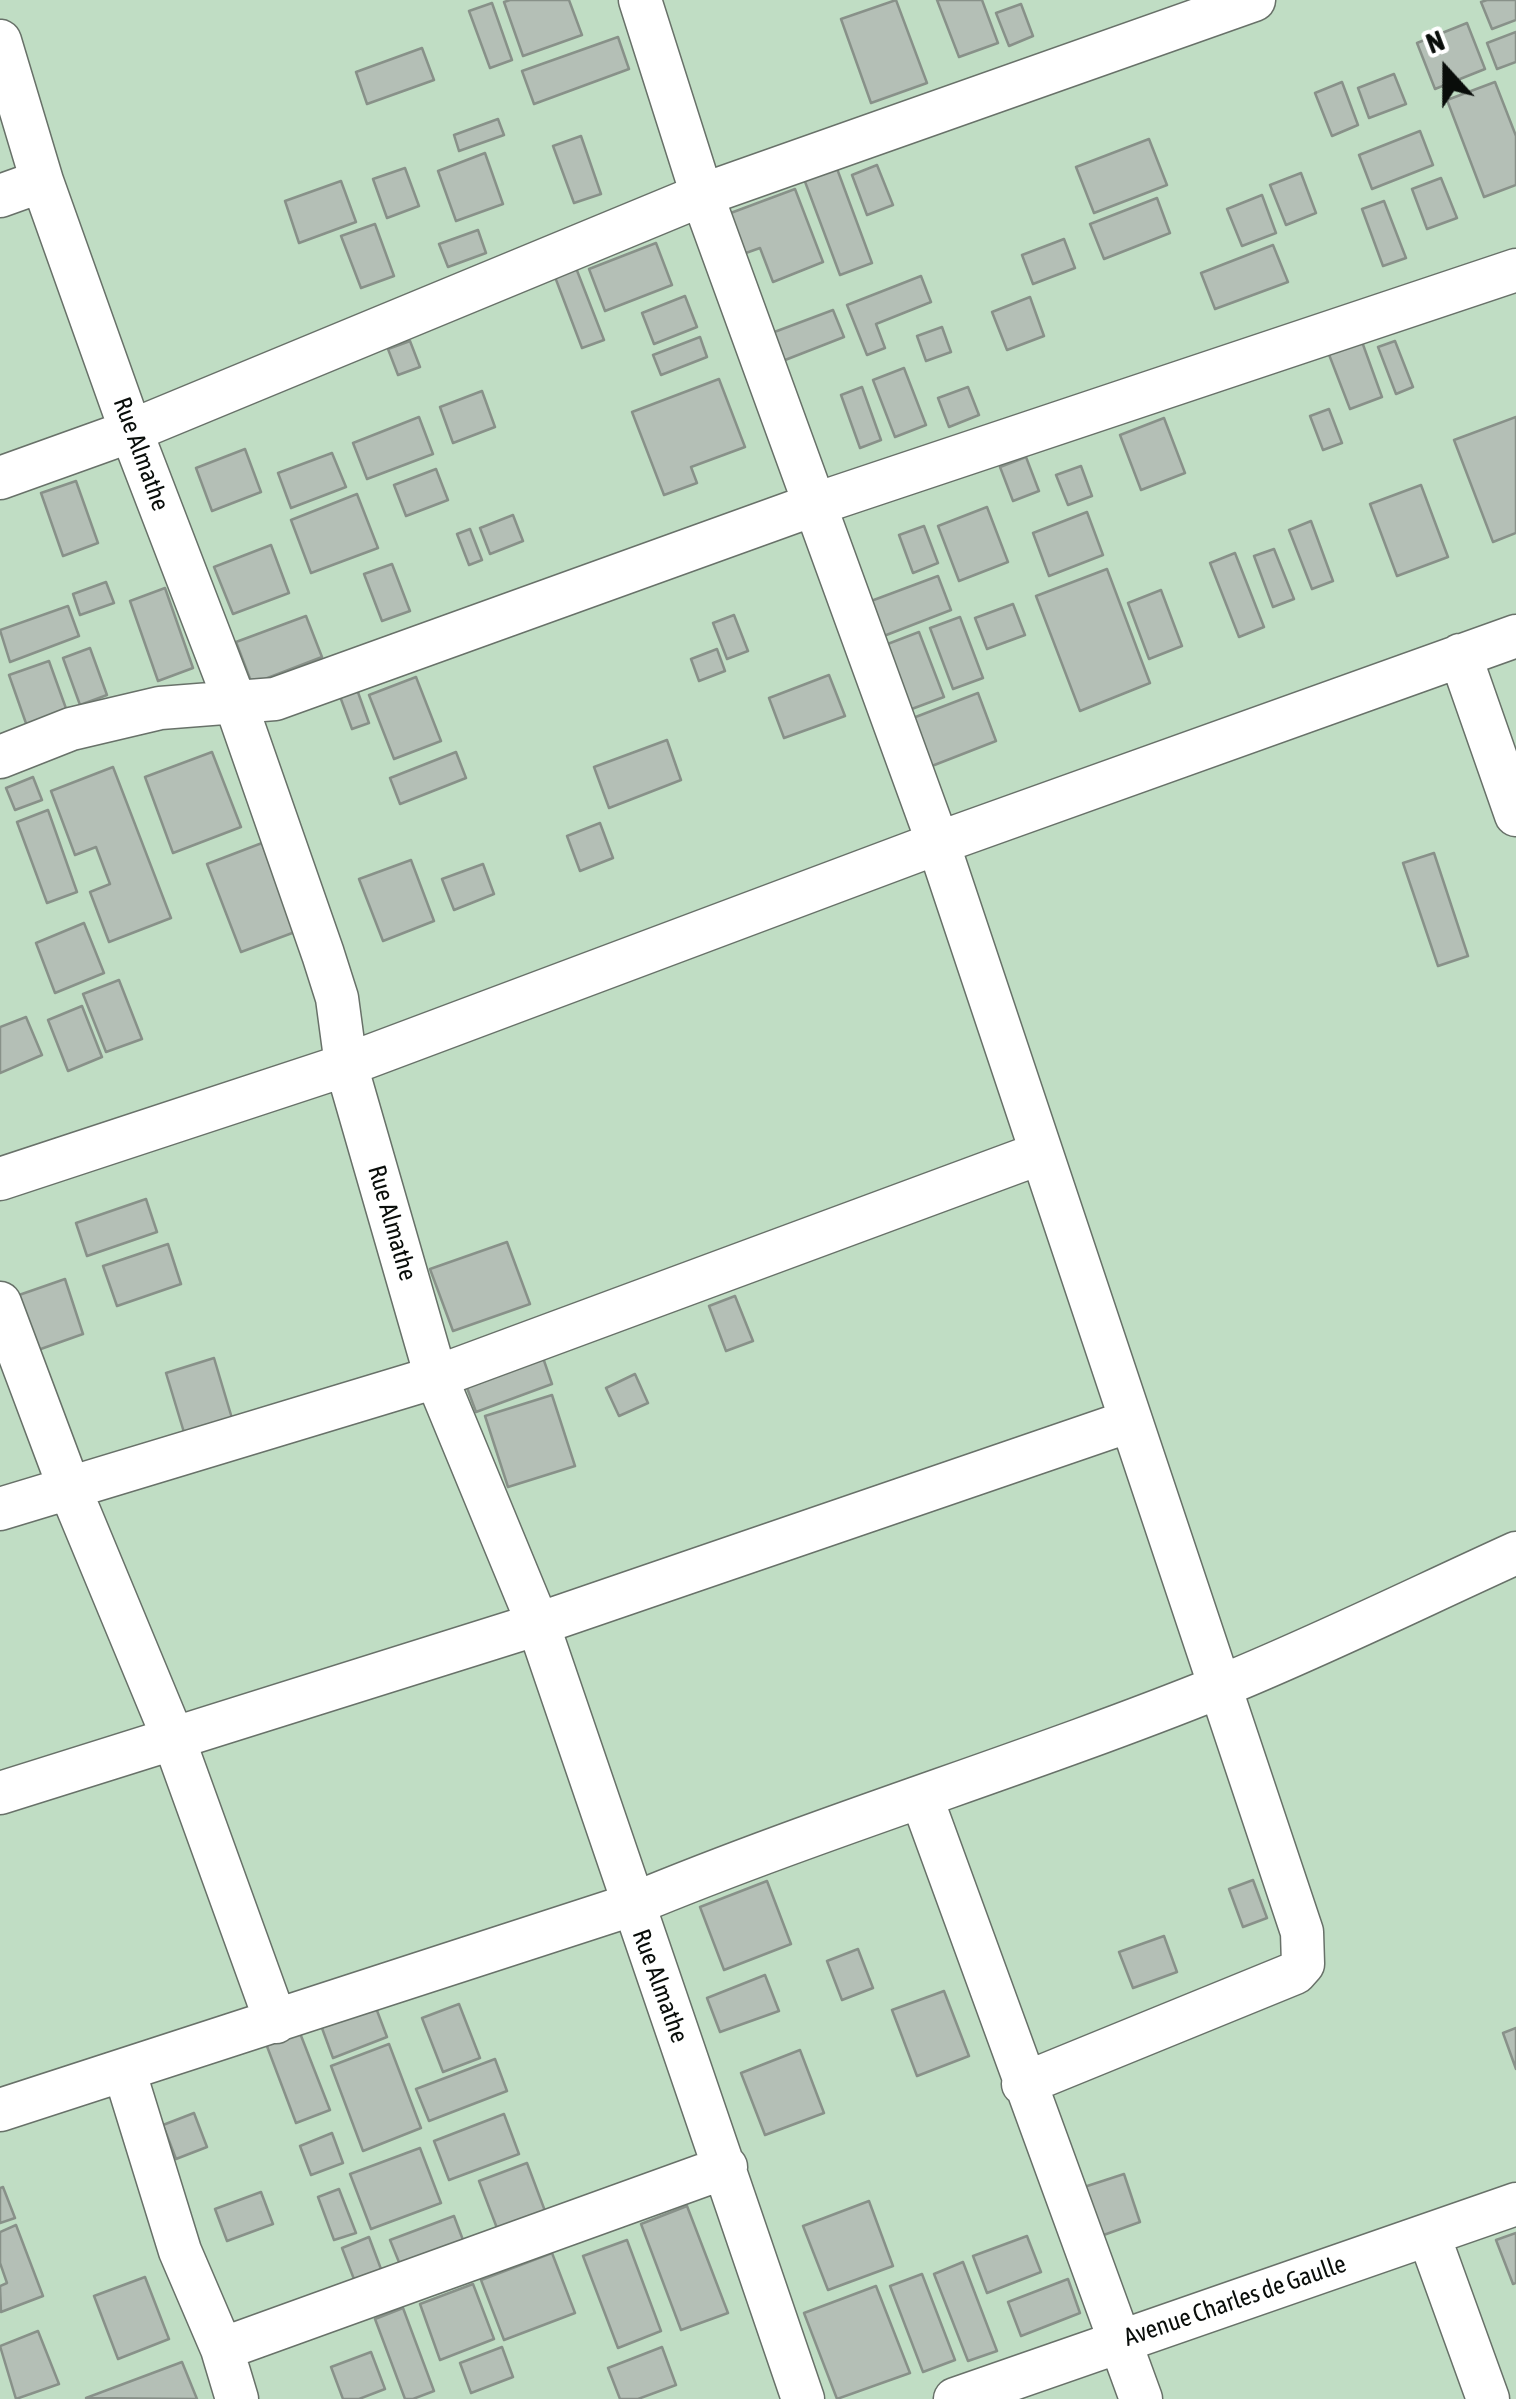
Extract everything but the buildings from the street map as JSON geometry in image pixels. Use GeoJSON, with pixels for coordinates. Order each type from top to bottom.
{"type":"FeatureCollection","features":[{"type":"Feature","properties":{"kind":"street"},"geometry":{"type":"LineString","coordinates":[[640,0],[702,195],[938,843],[1302,1932],[1303,1964],[1273,1984],[1024,2084]]}},
{"type":"Feature","properties":{"kind":"street"},"geometry":{"type":"LineString","coordinates":[[0,478],[131,432],[702,195],[1254,0]]}},
{"type":"Feature","properties":{"kind":"street","name":"Rue Almathe"},"geometry":{"type":"LineString","coordinates":[[0,41],[42,181],[131,432],[234,699],[337,998],[346,1065],[436,1377],[538,1624],[802,2399]]}},
{"type":"Feature","properties":{"kind":"street"},"geometry":{"type":"LineString","coordinates":[[0,196],[42,181]]}},
{"type":"Feature","properties":{"kind":"street"},"geometry":{"type":"LineString","coordinates":[[0,757],[70,729],[160,708],[274,698],[814,506],[1516,270]]}},
{"type":"Feature","properties":{"kind":"street"},"geometry":{"type":"LineString","coordinates":[[0,1178],[346,1065],[938,843],[1516,636]]}},
{"type":"Feature","properties":{"kind":"street"},"geometry":{"type":"LineString","coordinates":[[1460,655],[1516,815]]}},
{"type":"Feature","properties":{"kind":"street"},"geometry":{"type":"LineString","coordinates":[[0,1509],[436,1377],[1041,1153]]}},
{"type":"Feature","properties":{"kind":"street"},"geometry":{"type":"LineString","coordinates":[[0,1303],[69,1488],[174,1740],[276,2022]]}},
{"type":"Feature","properties":{"kind":"street"},"geometry":{"type":"LineString","coordinates":[[0,1794],[538,1624],[1130,1420]]}},
{"type":"Feature","properties":{"kind":"street"},"geometry":{"type":"LineString","coordinates":[[0,2110],[631,1905],[728,1865],[922,1799],[1221,1686],[1516,1553]]}},
{"type":"Feature","properties":{"kind":"street"},"geometry":{"type":"LineString","coordinates":[[922,1799],[1141,2399]]}},
{"type":"Feature","properties":{"kind":"street"},"geometry":{"type":"LineString","coordinates":[[124,2070],[180,2251],[222,2349],[237,2399]]}},
{"type":"Feature","properties":{"kind":"street"},"geometry":{"type":"LineString","coordinates":[[222,2349],[726,2168]]}},
{"type":"Feature","properties":{"kind":"street","name":"Avenue Charles de Gaulle"},"geometry":{"type":"LineString","coordinates":[[955,2399],[1516,2204]]}},
{"type":"Feature","properties":{"kind":"street"},"geometry":{"type":"LineString","coordinates":[[1429,2236],[1488,2399]]}},
{"type":"Feature","properties":{"kind":"green space"},"geometry":{"type":"Polygon","coordinates":[[[0,0],[1516,0],[1516,2399],[0,2399],[0,0]]]}}]}
